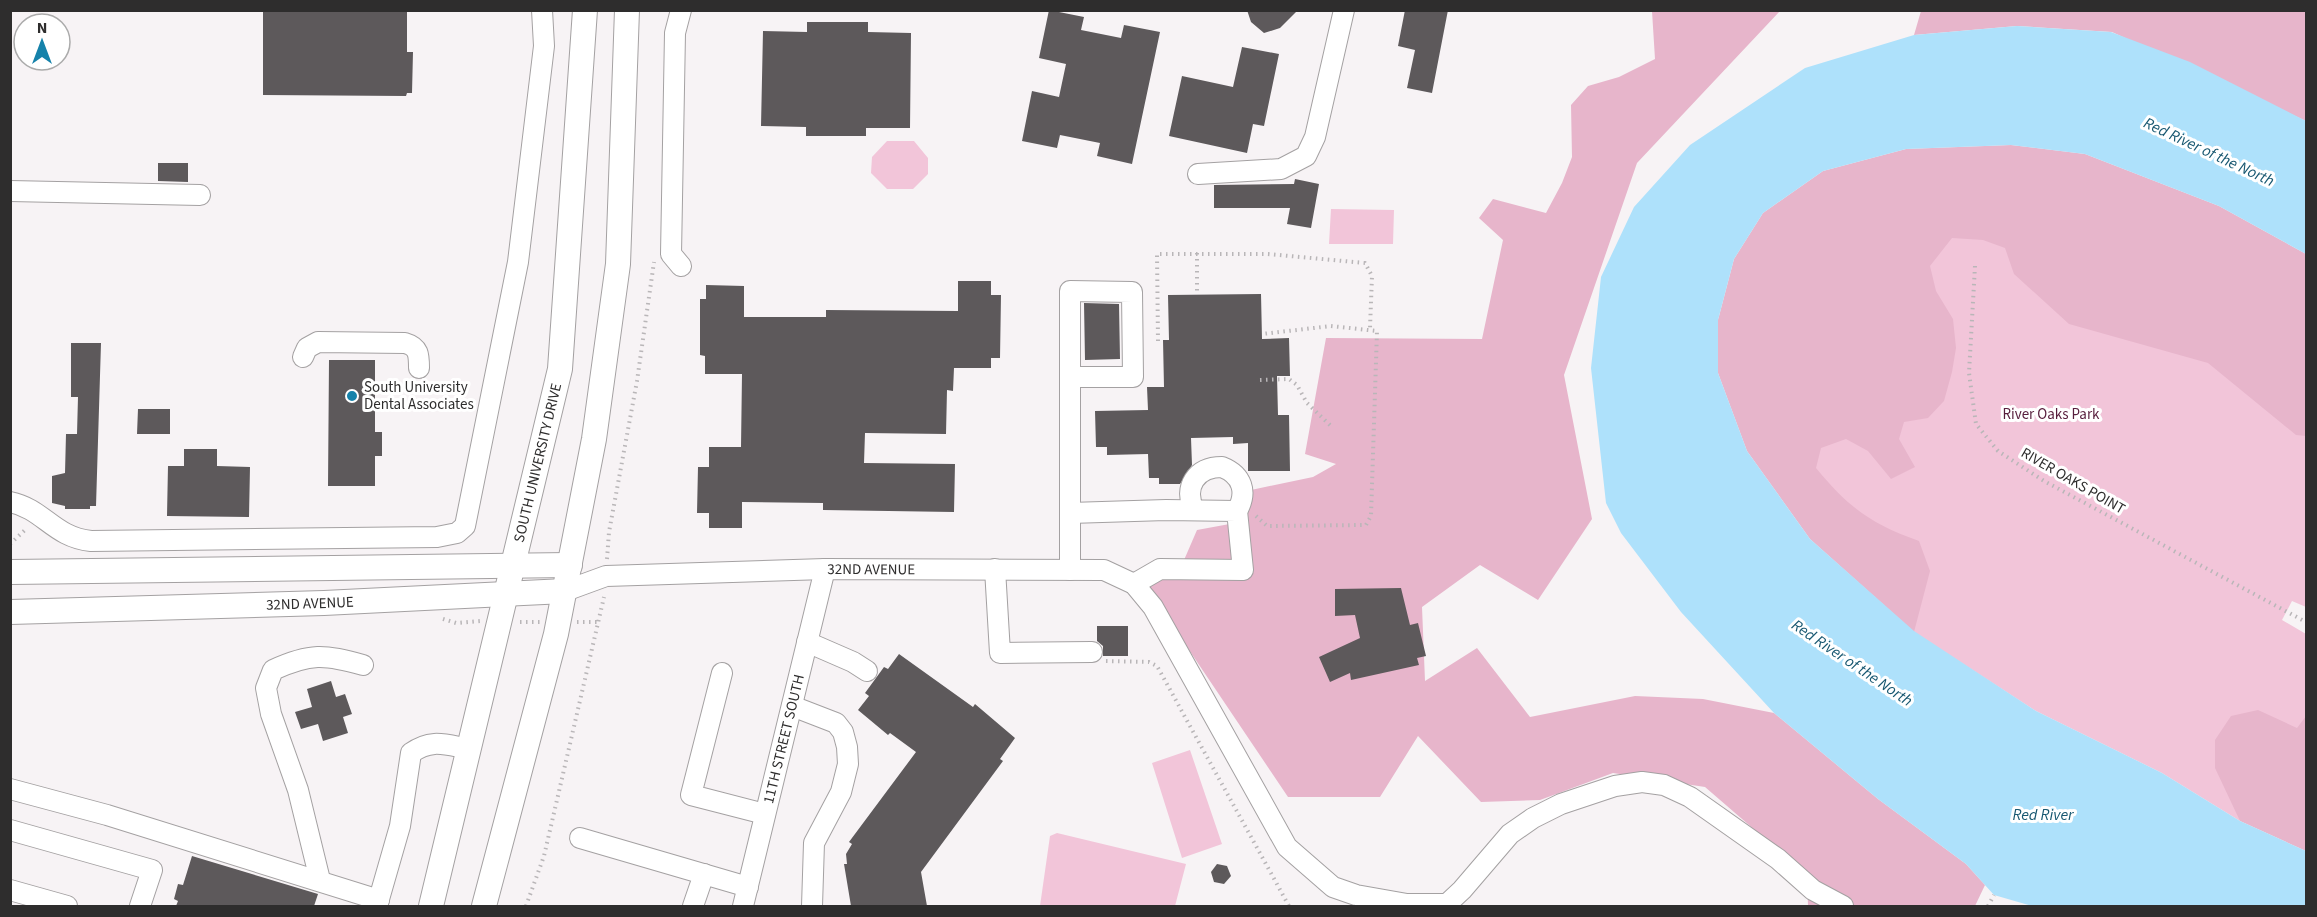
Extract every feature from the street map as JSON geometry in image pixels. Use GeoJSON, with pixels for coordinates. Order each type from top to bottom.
{"type":"FeatureCollection","features":[{"type":"Feature","properties":{"kind":"main road","name":"SOUTH UNIVERSITY DRIVE"},"geometry":{"type":"LineString","coordinates":[[431,906],[560,369],[585,10]]}},
{"type":"Feature","properties":{"kind":"main road"},"geometry":{"type":"LineString","coordinates":[[484,906],[559,622],[594,439],[618,264],[627,10]]}},
{"type":"Feature","properties":{"kind":"main road","name":"32ND AVENUE"},"geometry":{"type":"LineString","coordinates":[[10,572],[570,565]]}},
{"type":"Feature","properties":{"kind":"main road","name":"32ND AVENUE"},"geometry":{"type":"LineString","coordinates":[[10,612],[324,603],[565,591]]}},
{"type":"Feature","properties":{"kind":"street"},"geometry":{"type":"LineString","coordinates":[[10,502],[34,512],[64,535],[91,541],[437,537],[457,534],[465,526],[518,262],[544,46],[542,10]]}},
{"type":"Feature","properties":{"kind":"street"},"geometry":{"type":"LineString","coordinates":[[681,10],[675,33],[671,254],[681,266]]}},
{"type":"Feature","properties":{"kind":"street"},"geometry":{"type":"LineString","coordinates":[[1198,174],[1281,169],[1306,156],[1315,137],[1344,10]]}},
{"type":"Feature","properties":{"kind":"street"},"geometry":{"type":"LineString","coordinates":[[10,191],[200,195]]}},
{"type":"Feature","properties":{"kind":"street"},"geometry":{"type":"LineString","coordinates":[[1070,377],[1134,377],[1132,292],[1070,291],[1070,377],[1070,570]]}},
{"type":"Feature","properties":{"kind":"street"},"geometry":{"type":"LineString","coordinates":[[303,357],[307,348],[318,342],[405,343],[413,346],[419,353],[419,369]]}},
{"type":"Feature","properties":{"kind":"street"},"geometry":{"type":"LineString","coordinates":[[1194,510],[1189,492],[1196,476],[1212,467],[1222,467],[1237,477],[1243,494],[1239,507],[1243,570],[1160,568],[1134,584],[1154,607],[1287,847],[1333,887],[1356,895],[1407,904],[1447,904],[1510,834],[1533,818],[1561,804],[1615,786],[1642,782],[1664,785],[1690,796],[1778,859],[1813,890],[1844,906]]}},
{"type":"Feature","properties":{"kind":"street"},"geometry":{"type":"LineString","coordinates":[[1070,513],[1239,507]]}},
{"type":"Feature","properties":{"kind":"street","name":"32ND AVENUE"},"geometry":{"type":"LineString","coordinates":[[570,565],[606,576]]}},
{"type":"Feature","properties":{"kind":"street","name":"32ND AVENUE"},"geometry":{"type":"LineString","coordinates":[[565,591],[606,576],[825,569],[1104,570],[1134,584]]}},
{"type":"Feature","properties":{"kind":"street","name":"11TH STREET SOUTH"},"geometry":{"type":"LineString","coordinates":[[743,906],[825,569]]}},
{"type":"Feature","properties":{"kind":"street"},"geometry":{"type":"LineString","coordinates":[[995,569],[1000,653],[1092,652]]}},
{"type":"Feature","properties":{"kind":"street"},"geometry":{"type":"LineString","coordinates":[[807,642],[838,654],[867,671]]}},
{"type":"Feature","properties":{"kind":"street"},"geometry":{"type":"LineString","coordinates":[[320,880],[298,790],[271,714],[266,688],[273,670],[301,657],[336,657],[363,665]]}},
{"type":"Feature","properties":{"kind":"street"},"geometry":{"type":"LineString","coordinates":[[722,673],[692,795],[765,814]]}},
{"type":"Feature","properties":{"kind":"street"},"geometry":{"type":"LineString","coordinates":[[792,706],[837,723],[843,732],[847,747],[847,771],[842,792],[814,843],[812,906]]}},
{"type":"Feature","properties":{"kind":"street"},"geometry":{"type":"LineString","coordinates":[[10,789],[107,815],[320,880],[378,903],[400,826],[411,753],[423,745],[435,743],[470,749]]}},
{"type":"Feature","properties":{"kind":"street"},"geometry":{"type":"LineString","coordinates":[[10,830],[152,870],[141,906]]}},
{"type":"Feature","properties":{"kind":"street"},"geometry":{"type":"LineString","coordinates":[[580,838],[748,887]]}},
{"type":"Feature","properties":{"kind":"street"},"geometry":{"type":"LineString","coordinates":[[693,906],[704,874]]}},
{"type":"Feature","properties":{"kind":"street"},"geometry":{"type":"LineString","coordinates":[[10,890],[67,906]]}},
{"type":"Feature","properties":{"kind":"path"},"geometry":{"type":"LineString","coordinates":[[1197,253],[1197,295]]}},
{"type":"Feature","properties":{"kind":"path"},"geometry":{"type":"LineString","coordinates":[[525,906],[544,856],[600,622],[609,532],[637,381],[656,254]]}},
{"type":"Feature","properties":{"kind":"path"},"geometry":{"type":"LineString","coordinates":[[1158,341],[1157,255],[1268,254],[1365,263],[1372,276],[1370,328]]}},
{"type":"Feature","properties":{"kind":"path","name":"RIVER OAKS POINT"},"geometry":{"type":"LineString","coordinates":[[1975,266],[1969,373],[1976,424],[1998,452],[2044,481],[2307,622]]}},
{"type":"Feature","properties":{"kind":"path"},"geometry":{"type":"LineString","coordinates":[[1239,507],[1267,526],[1366,525],[1371,516],[1377,331],[1370,328],[1312,326],[1287,332],[1262,334]]}},
{"type":"Feature","properties":{"kind":"path"},"geometry":{"type":"LineString","coordinates":[[1260,380],[1289,379],[1297,385],[1307,403],[1333,428]]}},
{"type":"Feature","properties":{"kind":"path"},"geometry":{"type":"LineString","coordinates":[[10,544],[31,524]]}},
{"type":"Feature","properties":{"kind":"path"},"geometry":{"type":"LineString","coordinates":[[465,621],[600,622]]}},
{"type":"Feature","properties":{"kind":"path"},"geometry":{"type":"LineString","coordinates":[[1092,652],[1095,661],[1149,662],[1157,666],[1289,906]]}},
{"type":"Feature","properties":{"kind":"path"},"geometry":{"type":"LineString","coordinates":[[1988,906],[1994,895]]}},
{"type":"Feature","properties":{"kind":"green space"},"geometry":{"type":"Polygon","coordinates":[[[887,141],[914,141],[928,158],[928,174],[913,189],[887,189],[871,173],[872,157],[887,141]]]}},
{"type":"Feature","properties":{"kind":"green space"},"geometry":{"type":"Polygon","coordinates":[[[1331,209],[1394,210],[1393,244],[1329,244],[1331,209]]]}},
{"type":"Feature","properties":{"kind":"green space","name":"River Oaks Park"},"geometry":{"type":"Polygon","coordinates":[[[1763,213],[2306,254],[2306,607],[2292,601],[2282,620],[2306,634],[2306,717],[2240,821],[2162,773],[2036,711],[1914,632],[1718,320],[1763,213]]]}},
{"type":"Feature","properties":{"kind":"green space"},"geometry":{"type":"Polygon","coordinates":[[[1190,750],[1222,844],[1182,858],[1152,763],[1190,750]]]}},
{"type":"Feature","properties":{"kind":"green space"},"geometry":{"type":"Polygon","coordinates":[[[1057,833],[1186,864],[1175,906],[1040,906],[1050,836],[1057,833]]]}},
{"type":"Feature","properties":{"kind":"shaded area"},"geometry":{"type":"Polygon","coordinates":[[[1652,11],[1780,11],[1637,163],[1564,375],[1592,519],[1538,600],[1480,565],[1422,607],[1425,681],[1477,648],[1530,717],[1635,696],[1703,699],[1774,713],[1878,799],[1966,864],[1985,885],[1975,906],[1808,906],[1807,875],[1705,787],[1613,773],[1540,800],[1481,802],[1418,736],[1380,797],[1288,797],[1146,586],[1160,573],[1178,574],[1197,530],[1235,523],[1251,490],[1313,477],[1336,464],[1305,454],[1326,338],[1482,339],[1503,240],[1479,218],[1493,199],[1546,213],[1562,183],[1572,157],[1571,105],[1588,86],[1619,77],[1655,59],[1652,11]]]}},
{"type":"Feature","properties":{"kind":"shaded area"},"geometry":{"type":"Polygon","coordinates":[[[1921,11],[2306,11],[2306,121],[2112,32],[2017,26],[1914,35],[1921,11]]]}},
{"type":"Feature","properties":{"kind":"shaded area"},"geometry":{"type":"Polygon","coordinates":[[[2011,145],[2085,154],[2219,206],[2306,254],[2306,436],[2296,435],[2208,363],[2069,324],[2014,274],[2005,248],[1983,240],[1952,238],[1930,266],[1936,291],[1953,319],[1956,348],[1944,401],[1928,418],[1904,422],[1899,439],[1915,467],[1891,479],[1868,451],[1846,439],[1821,448],[1816,468],[1850,504],[1862,513],[1887,528],[1919,541],[1930,571],[1914,632],[1810,539],[1747,451],[1718,373],[1718,320],[1734,259],[1763,213],[1823,171],[1906,149],[2011,145]]]}},
{"type":"Feature","properties":{"kind":"shaded area"},"geometry":{"type":"Polygon","coordinates":[[[2258,710],[2297,728],[2306,716],[2306,851],[2240,821],[2215,768],[2215,740],[2231,716],[2258,710]]]}},
{"type":"Feature","properties":{"kind":"water","name":"Red River"},"geometry":{"type":"Polygon","coordinates":[[[2017,26],[2111,32],[2190,62],[2306,121],[2306,254],[2219,206],[2085,154],[2011,145],[1906,149],[1823,171],[1763,213],[1734,259],[1718,320],[1718,373],[1747,451],[1810,539],[1914,631],[2036,711],[2162,773],[2240,821],[2306,851],[2306,906],[2032,906],[1994,895],[1966,864],[1878,799],[1774,713],[1681,612],[1621,533],[1606,503],[1591,368],[1601,277],[1634,207],[1690,145],[1805,68],[1914,35],[2017,26]]]}},
{"type":"Feature","properties":{"kind":"building"},"geometry":{"type":"Polygon","coordinates":[[[263,10],[407,10],[407,52],[413,52],[412,93],[407,93],[406,96],[263,95],[263,10]]]}},
{"type":"Feature","properties":{"kind":"building"},"geometry":{"type":"Polygon","coordinates":[[[1049,10],[1084,17],[1081,30],[1121,38],[1124,25],[1160,32],[1132,164],[1097,156],[1100,143],[1060,135],[1057,148],[1022,141],[1032,91],[1059,97],[1066,64],[1039,58],[1049,10]]]}},
{"type":"Feature","properties":{"kind":"building"},"geometry":{"type":"Polygon","coordinates":[[[1247,10],[1298,10],[1280,28],[1264,33],[1251,22],[1247,10]]]}},
{"type":"Feature","properties":{"kind":"building"},"geometry":{"type":"Polygon","coordinates":[[[1405,10],[1448,10],[1432,93],[1407,88],[1415,50],[1398,46],[1405,10]]]}},
{"type":"Feature","properties":{"kind":"building"},"geometry":{"type":"Polygon","coordinates":[[[807,22],[868,22],[868,32],[911,33],[910,128],[866,128],[866,136],[806,136],[806,127],[761,126],[763,31],[807,32],[807,22]]]}},
{"type":"Feature","properties":{"kind":"building"},"geometry":{"type":"Polygon","coordinates":[[[1242,47],[1279,54],[1264,126],[1253,124],[1247,153],[1169,136],[1182,76],[1233,87],[1242,47]]]}},
{"type":"Feature","properties":{"kind":"building"},"geometry":{"type":"Polygon","coordinates":[[[158,163],[188,163],[188,182],[158,181],[158,163]]]}},
{"type":"Feature","properties":{"kind":"building"},"geometry":{"type":"Polygon","coordinates":[[[1295,179],[1319,184],[1311,228],[1287,224],[1290,208],[1214,208],[1214,185],[1294,184],[1295,179]]]}},
{"type":"Feature","properties":{"kind":"building"},"geometry":{"type":"Polygon","coordinates":[[[958,281],[991,281],[991,295],[1001,295],[1000,358],[991,358],[991,368],[954,368],[953,391],[947,390],[946,434],[865,433],[864,463],[955,464],[954,512],[823,510],[823,503],[742,502],[742,528],[709,528],[709,513],[697,513],[698,467],[709,467],[709,447],[741,447],[742,374],[705,374],[705,356],[700,355],[700,299],[706,299],[706,285],[744,286],[744,317],[826,317],[826,310],[958,311],[958,281]]]}},
{"type":"Feature","properties":{"kind":"building"},"geometry":{"type":"Polygon","coordinates":[[[1261,294],[1262,339],[1289,338],[1290,376],[1277,376],[1278,415],[1289,415],[1290,471],[1248,471],[1248,443],[1233,444],[1233,437],[1191,438],[1192,465],[1180,484],[1159,484],[1159,478],[1149,478],[1148,454],[1107,455],[1107,447],[1096,447],[1095,411],[1148,410],[1147,387],[1164,387],[1163,340],[1169,340],[1168,295],[1261,294]]]}},
{"type":"Feature","properties":{"kind":"building"},"geometry":{"type":"Polygon","coordinates":[[[1084,303],[1119,304],[1120,359],[1085,360],[1084,303]]]}},
{"type":"Feature","properties":{"kind":"building"},"geometry":{"type":"Polygon","coordinates":[[[71,343],[101,343],[96,506],[90,506],[90,509],[65,509],[65,506],[52,503],[52,476],[65,473],[66,434],[77,434],[78,397],[71,397],[71,343]]]}},
{"type":"Feature","properties":{"kind":"building","name":"South University Dental Associates"},"geometry":{"type":"Polygon","coordinates":[[[329,360],[375,360],[375,432],[382,432],[382,456],[375,456],[375,486],[328,486],[329,360]]]}},
{"type":"Feature","properties":{"kind":"building"},"geometry":{"type":"Polygon","coordinates":[[[138,409],[170,409],[170,434],[137,434],[138,409]]]}},
{"type":"Feature","properties":{"kind":"building"},"geometry":{"type":"Polygon","coordinates":[[[184,449],[217,449],[217,466],[250,467],[249,517],[167,516],[168,466],[184,466],[184,449]]]}},
{"type":"Feature","properties":{"kind":"building"},"geometry":{"type":"Polygon","coordinates":[[[1401,588],[1410,625],[1418,623],[1426,656],[1417,658],[1419,665],[1351,680],[1350,673],[1330,682],[1319,657],[1360,638],[1355,615],[1335,616],[1335,589],[1401,588]]]}},
{"type":"Feature","properties":{"kind":"building"},"geometry":{"type":"Polygon","coordinates":[[[1097,626],[1128,626],[1128,656],[1103,656],[1103,646],[1097,641],[1097,626]]]}},
{"type":"Feature","properties":{"kind":"building"},"geometry":{"type":"Polygon","coordinates":[[[899,654],[973,707],[975,704],[1015,738],[1000,759],[1003,761],[921,872],[927,906],[851,906],[844,864],[847,864],[846,854],[852,844],[849,842],[916,752],[890,733],[888,735],[858,710],[869,696],[865,693],[884,667],[888,669],[899,654]]]}},
{"type":"Feature","properties":{"kind":"building"},"geometry":{"type":"Polygon","coordinates":[[[331,681],[336,697],[345,694],[352,714],[343,717],[348,733],[323,741],[318,724],[301,729],[295,712],[312,707],[307,689],[331,681]]]}},
{"type":"Feature","properties":{"kind":"building"},"geometry":{"type":"Polygon","coordinates":[[[192,856],[318,894],[314,906],[176,906],[178,901],[174,899],[178,884],[183,885],[192,856]]]}},
{"type":"Feature","properties":{"kind":"building"},"geometry":{"type":"Polygon","coordinates":[[[1217,864],[1227,866],[1231,876],[1224,884],[1214,882],[1211,872],[1217,864]]]}},
{"type":"Feature","properties":{"kind":"place","name":"South University Dental Associates"},"geometry":{"type":"Point","coordinates":[352,396]}},
{"type":"Feature","properties":{"kind":"water label","name":"Red River of the North"},"geometry":{"type":"Point","coordinates":[2209,152]}},
{"type":"Feature","properties":{"kind":"water label","name":"Red River of the North"},"geometry":{"type":"Point","coordinates":[1852,663]}}]}
